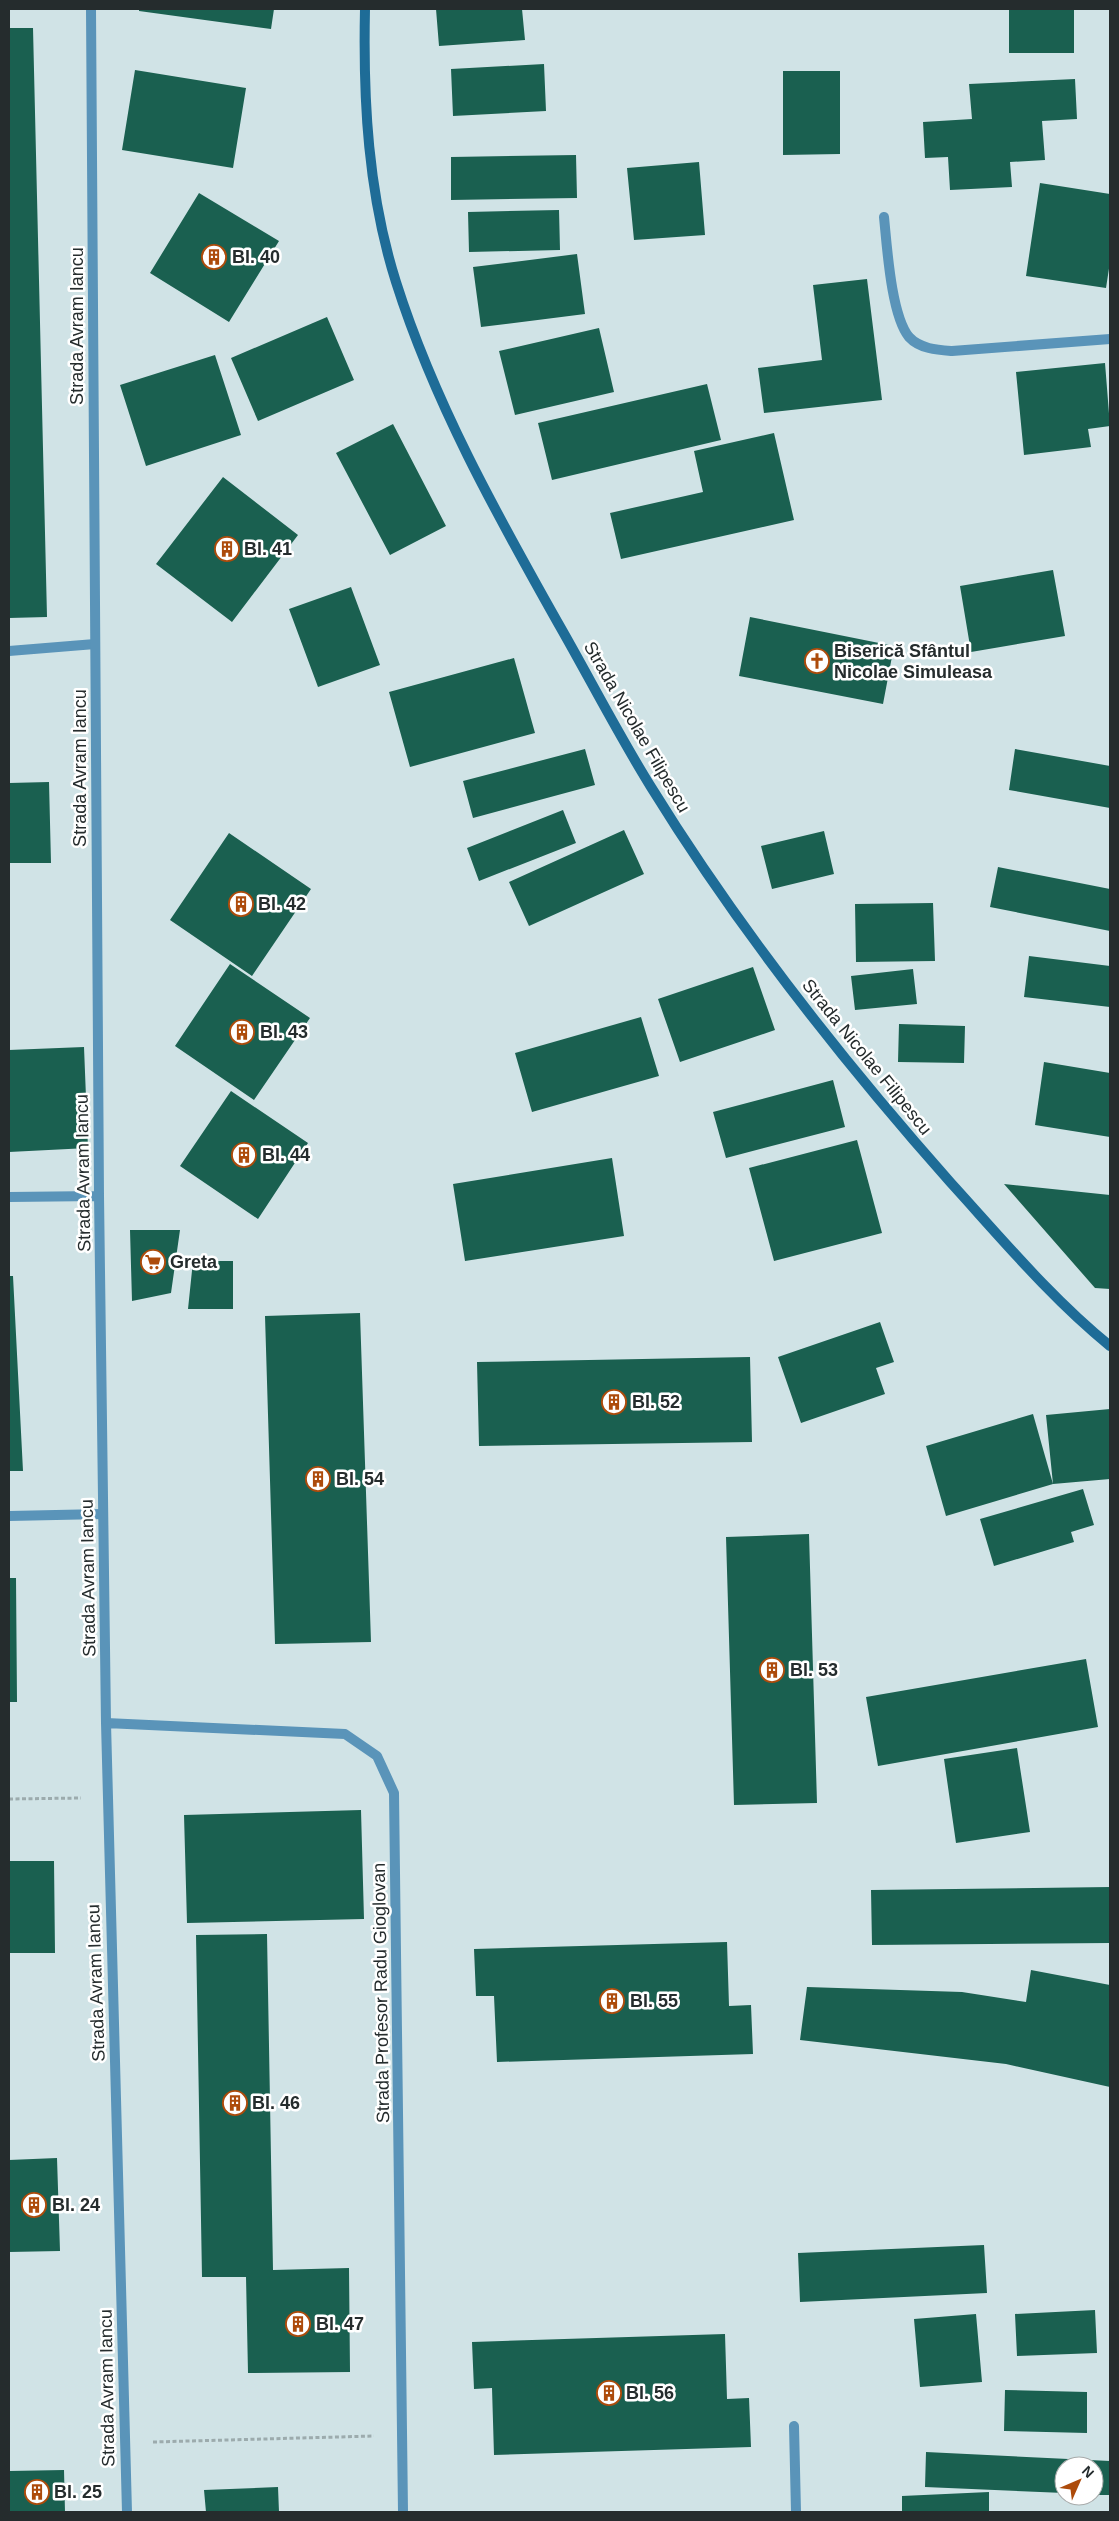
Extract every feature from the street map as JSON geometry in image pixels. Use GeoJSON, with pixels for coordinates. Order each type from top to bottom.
{"type":"FeatureCollection","features":[{"type":"Feature","properties":{"kind":"street","name":"Strada Avram Iancu"},"geometry":{"type":"LineString","coordinates":[[91,9],[103,1514],[106,1724],[126,2512]]}},
{"type":"Feature","properties":{"kind":"street","name":"Strada Nicolae Filipescu"},"geometry":{"type":"LineString","coordinates":[[365,9],[368,138],[378,214],[396,282],[444,409],[499,517],[650,786],[714,883],[763,952],[879,1102],[1027,1267],[1110,1346]]}},
{"type":"Feature","properties":{"kind":"street"},"geometry":{"type":"LineString","coordinates":[[884,217],[899,317],[910,338],[928,349],[952,352],[1110,339]]}},
{"type":"Feature","properties":{"kind":"street"},"geometry":{"type":"LineString","coordinates":[[9,651],[95,644]]}},
{"type":"Feature","properties":{"kind":"street"},"geometry":{"type":"LineString","coordinates":[[9,1197],[99,1196]]}},
{"type":"Feature","properties":{"kind":"street"},"geometry":{"type":"LineString","coordinates":[[9,1516],[103,1514]]}},
{"type":"Feature","properties":{"kind":"street","name":"Strada Profesor Radu Gioglovan"},"geometry":{"type":"LineString","coordinates":[[106,1724],[345,1734],[376,1756],[394,1793],[404,2512]]}},
{"type":"Feature","properties":{"kind":"street"},"geometry":{"type":"LineString","coordinates":[[794,2426],[796,2512]]}},
{"type":"Feature","properties":{"kind":"path"},"geometry":{"type":"LineString","coordinates":[[9,1799],[108,1798]]}},
{"type":"Feature","properties":{"kind":"path"},"geometry":{"type":"LineString","coordinates":[[125,2443],[403,2436]]}},
{"type":"Feature","properties":{"kind":"building"},"geometry":{"type":"Polygon","coordinates":[[[139,9],[274,9],[271,29],[139,11],[139,9]]]}},
{"type":"Feature","properties":{"kind":"building"},"geometry":{"type":"Polygon","coordinates":[[[436,9],[522,9],[525,40],[439,46],[436,9]]]}},
{"type":"Feature","properties":{"kind":"building"},"geometry":{"type":"Polygon","coordinates":[[[1009,9],[1074,9],[1074,53],[1009,53],[1009,9]]]}},
{"type":"Feature","properties":{"kind":"building"},"geometry":{"type":"Polygon","coordinates":[[[9,28],[33,28],[47,617],[9,618],[9,28]]]}},
{"type":"Feature","properties":{"kind":"building"},"geometry":{"type":"Polygon","coordinates":[[[544,64],[546,111],[453,116],[451,69],[544,64]]]}},
{"type":"Feature","properties":{"kind":"building"},"geometry":{"type":"Polygon","coordinates":[[[135,70],[246,88],[233,168],[122,150],[135,70]]]}},
{"type":"Feature","properties":{"kind":"building"},"geometry":{"type":"Polygon","coordinates":[[[783,71],[840,71],[840,154],[783,155],[783,71]]]}},
{"type":"Feature","properties":{"kind":"building"},"geometry":{"type":"Polygon","coordinates":[[[1075,79],[1077,119],[1042,121],[1045,160],[1010,162],[1012,187],[950,190],[948,157],[925,158],[923,122],[972,119],[969,84],[1075,79]]]}},
{"type":"Feature","properties":{"kind":"building"},"geometry":{"type":"Polygon","coordinates":[[[576,155],[577,198],[451,200],[451,157],[576,155]]]}},
{"type":"Feature","properties":{"kind":"building"},"geometry":{"type":"Polygon","coordinates":[[[699,162],[705,235],[634,240],[627,168],[699,162]]]}},
{"type":"Feature","properties":{"kind":"building"},"geometry":{"type":"Polygon","coordinates":[[[1040,183],[1110,194],[1110,262],[1106,288],[1026,276],[1040,183]]]}},
{"type":"Feature","properties":{"kind":"building","name":"Bl. 40"},"geometry":{"type":"Polygon","coordinates":[[[199,193],[279,241],[229,322],[150,273],[199,193]]]}},
{"type":"Feature","properties":{"kind":"building"},"geometry":{"type":"Polygon","coordinates":[[[559,210],[560,250],[469,252],[468,212],[559,210]]]}},
{"type":"Feature","properties":{"kind":"building"},"geometry":{"type":"Polygon","coordinates":[[[577,254],[585,314],[481,327],[473,267],[577,254]]]}},
{"type":"Feature","properties":{"kind":"building"},"geometry":{"type":"Polygon","coordinates":[[[867,279],[882,400],[764,413],[758,368],[822,360],[813,285],[867,279]]]}},
{"type":"Feature","properties":{"kind":"building"},"geometry":{"type":"Polygon","coordinates":[[[327,317],[354,380],[258,421],[231,358],[327,317]]]}},
{"type":"Feature","properties":{"kind":"building"},"geometry":{"type":"Polygon","coordinates":[[[599,328],[614,392],[515,415],[499,351],[599,328]]]}},
{"type":"Feature","properties":{"kind":"building"},"geometry":{"type":"Polygon","coordinates":[[[215,355],[241,435],[146,466],[120,385],[215,355]]]}},
{"type":"Feature","properties":{"kind":"building"},"geometry":{"type":"Polygon","coordinates":[[[1105,363],[1110,426],[1088,429],[1091,447],[1024,455],[1016,372],[1105,363]]]}},
{"type":"Feature","properties":{"kind":"building"},"geometry":{"type":"Polygon","coordinates":[[[707,384],[721,440],[552,480],[538,423],[707,384]]]}},
{"type":"Feature","properties":{"kind":"building"},"geometry":{"type":"Polygon","coordinates":[[[393,424],[446,526],[390,555],[336,453],[393,424]]]}},
{"type":"Feature","properties":{"kind":"building"},"geometry":{"type":"Polygon","coordinates":[[[774,433],[794,520],[621,559],[610,513],[703,492],[694,451],[774,433]]]}},
{"type":"Feature","properties":{"kind":"building","name":"Bl. 41"},"geometry":{"type":"Polygon","coordinates":[[[223,477],[298,535],[232,622],[156,564],[223,477]]]}},
{"type":"Feature","properties":{"kind":"building"},"geometry":{"type":"Polygon","coordinates":[[[1053,570],[1065,636],[971,652],[960,586],[1053,570]]]}},
{"type":"Feature","properties":{"kind":"building"},"geometry":{"type":"Polygon","coordinates":[[[351,587],[380,665],[318,687],[289,609],[351,587]]]}},
{"type":"Feature","properties":{"kind":"building","name":"Biserică Sfântul Nicolae Simuleasa"},"geometry":{"type":"Polygon","coordinates":[[[750,617],[894,646],[883,704],[739,676],[750,617]]]}},
{"type":"Feature","properties":{"kind":"building"},"geometry":{"type":"Polygon","coordinates":[[[514,658],[535,733],[410,767],[389,692],[514,658]]]}},
{"type":"Feature","properties":{"kind":"building"},"geometry":{"type":"Polygon","coordinates":[[[585,749],[595,785],[473,818],[463,781],[585,749]]]}},
{"type":"Feature","properties":{"kind":"building"},"geometry":{"type":"Polygon","coordinates":[[[1015,749],[1110,766],[1110,808],[1009,790],[1015,749]]]}},
{"type":"Feature","properties":{"kind":"building"},"geometry":{"type":"Polygon","coordinates":[[[49,782],[51,863],[9,863],[9,783],[49,782]]]}},
{"type":"Feature","properties":{"kind":"building"},"geometry":{"type":"Polygon","coordinates":[[[563,810],[576,843],[479,881],[467,848],[563,810]]]}},
{"type":"Feature","properties":{"kind":"building"},"geometry":{"type":"Polygon","coordinates":[[[624,830],[644,874],[529,926],[509,882],[624,830]]]}},
{"type":"Feature","properties":{"kind":"building"},"geometry":{"type":"Polygon","coordinates":[[[824,831],[834,874],[772,889],[761,846],[824,831]]]}},
{"type":"Feature","properties":{"kind":"building","name":"Bl. 42"},"geometry":{"type":"Polygon","coordinates":[[[229,833],[311,889],[252,976],[170,920],[229,833]]]}},
{"type":"Feature","properties":{"kind":"building"},"geometry":{"type":"Polygon","coordinates":[[[998,867],[1110,889],[1110,931],[990,907],[998,867]]]}},
{"type":"Feature","properties":{"kind":"building"},"geometry":{"type":"Polygon","coordinates":[[[933,903],[935,961],[856,962],[855,904],[933,903]]]}},
{"type":"Feature","properties":{"kind":"building"},"geometry":{"type":"Polygon","coordinates":[[[1029,956],[1110,966],[1110,1007],[1024,997],[1029,956]]]}},
{"type":"Feature","properties":{"kind":"building","name":"Bl. 43"},"geometry":{"type":"Polygon","coordinates":[[[230,964],[310,1018],[254,1100],[175,1046],[230,964]]]}},
{"type":"Feature","properties":{"kind":"building"},"geometry":{"type":"Polygon","coordinates":[[[753,967],[775,1030],[680,1062],[658,999],[753,967]]]}},
{"type":"Feature","properties":{"kind":"building"},"geometry":{"type":"Polygon","coordinates":[[[913,969],[917,1004],[855,1010],[851,976],[913,969]]]}},
{"type":"Feature","properties":{"kind":"building"},"geometry":{"type":"Polygon","coordinates":[[[641,1017],[659,1076],[532,1112],[515,1053],[641,1017]]]}},
{"type":"Feature","properties":{"kind":"building"},"geometry":{"type":"Polygon","coordinates":[[[899,1024],[965,1026],[964,1063],[898,1062],[899,1024]]]}},
{"type":"Feature","properties":{"kind":"building"},"geometry":{"type":"Polygon","coordinates":[[[84,1047],[88,1148],[9,1152],[9,1050],[84,1047]]]}},
{"type":"Feature","properties":{"kind":"building"},"geometry":{"type":"Polygon","coordinates":[[[1044,1062],[1110,1073],[1110,1137],[1035,1125],[1044,1062]]]}},
{"type":"Feature","properties":{"kind":"building"},"geometry":{"type":"Polygon","coordinates":[[[833,1080],[845,1127],[726,1158],[713,1112],[833,1080]]]}},
{"type":"Feature","properties":{"kind":"building","name":"Bl. 44"},"geometry":{"type":"Polygon","coordinates":[[[231,1091],[308,1143],[258,1219],[180,1166],[231,1091]]]}},
{"type":"Feature","properties":{"kind":"building"},"geometry":{"type":"Polygon","coordinates":[[[857,1140],[882,1233],[774,1261],[749,1168],[857,1140]]]}},
{"type":"Feature","properties":{"kind":"building"},"geometry":{"type":"Polygon","coordinates":[[[612,1158],[624,1236],[465,1261],[453,1184],[612,1158]]]}},
{"type":"Feature","properties":{"kind":"building"},"geometry":{"type":"Polygon","coordinates":[[[1004,1184],[1110,1195],[1110,1289],[1095,1288],[1004,1184]]]}},
{"type":"Feature","properties":{"kind":"building","name":"Greta"},"geometry":{"type":"Polygon","coordinates":[[[130,1230],[180,1230],[171,1293],[132,1301],[130,1230]]]}},
{"type":"Feature","properties":{"kind":"building"},"geometry":{"type":"Polygon","coordinates":[[[193,1261],[233,1261],[233,1309],[188,1309],[193,1261]]]}},
{"type":"Feature","properties":{"kind":"building"},"geometry":{"type":"Polygon","coordinates":[[[9,1276],[13,1276],[23,1471],[9,1471],[9,1276]]]}},
{"type":"Feature","properties":{"kind":"building","name":"Bl. 54"},"geometry":{"type":"Polygon","coordinates":[[[360,1313],[371,1642],[275,1644],[265,1316],[360,1313]]]}},
{"type":"Feature","properties":{"kind":"building"},"geometry":{"type":"Polygon","coordinates":[[[880,1322],[894,1362],[876,1368],[885,1394],[801,1423],[778,1357],[880,1322]]]}},
{"type":"Feature","properties":{"kind":"building","name":"Bl. 52"},"geometry":{"type":"Polygon","coordinates":[[[750,1357],[752,1442],[479,1446],[477,1362],[750,1357]]]}},
{"type":"Feature","properties":{"kind":"building"},"geometry":{"type":"Polygon","coordinates":[[[1110,1409],[1110,1479],[1053,1484],[1046,1415],[1110,1409]]]}},
{"type":"Feature","properties":{"kind":"building"},"geometry":{"type":"Polygon","coordinates":[[[1033,1414],[1053,1484],[946,1516],[926,1446],[1033,1414]]]}},
{"type":"Feature","properties":{"kind":"building"},"geometry":{"type":"Polygon","coordinates":[[[1083,1489],[1094,1525],[1071,1532],[1074,1542],[994,1566],[980,1519],[1083,1489]]]}},
{"type":"Feature","properties":{"kind":"building","name":"Bl. 53"},"geometry":{"type":"Polygon","coordinates":[[[809,1534],[817,1803],[734,1805],[726,1537],[809,1534]]]}},
{"type":"Feature","properties":{"kind":"building"},"geometry":{"type":"Polygon","coordinates":[[[9,1578],[16,1578],[17,1702],[9,1702],[9,1578]]]}},
{"type":"Feature","properties":{"kind":"building"},"geometry":{"type":"Polygon","coordinates":[[[1086,1659],[1098,1727],[878,1766],[866,1697],[1086,1659]]]}},
{"type":"Feature","properties":{"kind":"building"},"geometry":{"type":"Polygon","coordinates":[[[1017,1748],[1030,1832],[956,1843],[944,1759],[1017,1748]]]}},
{"type":"Feature","properties":{"kind":"building"},"geometry":{"type":"Polygon","coordinates":[[[361,1810],[364,1919],[187,1923],[184,1815],[361,1810]]]}},
{"type":"Feature","properties":{"kind":"building"},"geometry":{"type":"Polygon","coordinates":[[[9,1861],[54,1861],[55,1953],[9,1953],[9,1861]]]}},
{"type":"Feature","properties":{"kind":"building"},"geometry":{"type":"Polygon","coordinates":[[[1110,1887],[1110,1943],[872,1945],[871,1890],[1110,1887]]]}},
{"type":"Feature","properties":{"kind":"building","name":"Bl. 46"},"geometry":{"type":"Polygon","coordinates":[[[267,1934],[273,2270],[349,2268],[350,2372],[248,2373],[246,2277],[202,2277],[196,1935],[267,1934]]]}},
{"type":"Feature","properties":{"kind":"building","name":"Bl. 55"},"geometry":{"type":"Polygon","coordinates":[[[727,1942],[729,2006],[751,2005],[753,2054],[497,2062],[494,1996],[476,1996],[474,1949],[727,1942]]]}},
{"type":"Feature","properties":{"kind":"building"},"geometry":{"type":"Polygon","coordinates":[[[1031,1970],[1110,1985],[1110,2087],[1006,2064],[800,2040],[807,1987],[962,1992],[1026,2002],[1031,1970]]]}},
{"type":"Feature","properties":{"kind":"building","name":"Bl. 24"},"geometry":{"type":"Polygon","coordinates":[[[57,2158],[60,2251],[9,2252],[9,2160],[57,2158]]]}},
{"type":"Feature","properties":{"kind":"building"},"geometry":{"type":"Polygon","coordinates":[[[984,2245],[987,2293],[800,2302],[798,2253],[984,2245]]]}},
{"type":"Feature","properties":{"kind":"building"},"geometry":{"type":"Polygon","coordinates":[[[1095,2310],[1097,2353],[1017,2356],[1015,2314],[1095,2310]]]}},
{"type":"Feature","properties":{"kind":"building"},"geometry":{"type":"Polygon","coordinates":[[[976,2314],[982,2382],[920,2387],[914,2319],[976,2314]]]}},
{"type":"Feature","properties":{"kind":"building","name":"Bl. 56"},"geometry":{"type":"Polygon","coordinates":[[[725,2334],[727,2399],[749,2398],[751,2447],[494,2455],[492,2388],[474,2389],[472,2342],[725,2334]]]}},
{"type":"Feature","properties":{"kind":"building"},"geometry":{"type":"Polygon","coordinates":[[[1005,2390],[1087,2392],[1087,2433],[1004,2431],[1005,2390]]]}},
{"type":"Feature","properties":{"kind":"building"},"geometry":{"type":"Polygon","coordinates":[[[926,2452],[1054,2458],[1054,2493],[925,2487],[926,2452]]]}},
{"type":"Feature","properties":{"kind":"building"},"geometry":{"type":"Polygon","coordinates":[[[1104,2461],[1110,2461],[1110,2495],[1104,2495],[1104,2461]]]}},
{"type":"Feature","properties":{"kind":"building","name":"Bl. 25"},"geometry":{"type":"Polygon","coordinates":[[[64,2470],[65,2512],[9,2512],[9,2471],[64,2470]]]}},
{"type":"Feature","properties":{"kind":"building"},"geometry":{"type":"Polygon","coordinates":[[[278,2487],[279,2512],[206,2512],[204,2490],[278,2487]]]}},
{"type":"Feature","properties":{"kind":"building"},"geometry":{"type":"Polygon","coordinates":[[[989,2492],[989,2512],[902,2512],[902,2496],[989,2492]]]}},
{"type":"Feature","properties":{"kind":"place","name":"Bl. 40"},"geometry":{"type":"Point","coordinates":[214,257]}},
{"type":"Feature","properties":{"kind":"place","name":"Bl. 41"},"geometry":{"type":"Point","coordinates":[227,549]}},
{"type":"Feature","properties":{"kind":"place","name":"Biserică Sfântul Nicolae Simuleasa"},"geometry":{"type":"Point","coordinates":[817,661]}},
{"type":"Feature","properties":{"kind":"place","name":"Bl. 42"},"geometry":{"type":"Point","coordinates":[241,904]}},
{"type":"Feature","properties":{"kind":"place","name":"Bl. 43"},"geometry":{"type":"Point","coordinates":[242,1032]}},
{"type":"Feature","properties":{"kind":"place","name":"Bl. 44"},"geometry":{"type":"Point","coordinates":[244,1155]}},
{"type":"Feature","properties":{"kind":"place","name":"Greta"},"geometry":{"type":"Point","coordinates":[153,1262]}},
{"type":"Feature","properties":{"kind":"place","name":"Bl. 52"},"geometry":{"type":"Point","coordinates":[614,1402]}},
{"type":"Feature","properties":{"kind":"place","name":"Bl. 54"},"geometry":{"type":"Point","coordinates":[318,1479]}},
{"type":"Feature","properties":{"kind":"place","name":"Bl. 53"},"geometry":{"type":"Point","coordinates":[772,1670]}},
{"type":"Feature","properties":{"kind":"place","name":"Bl. 55"},"geometry":{"type":"Point","coordinates":[612,2001]}},
{"type":"Feature","properties":{"kind":"place","name":"Bl. 46"},"geometry":{"type":"Point","coordinates":[235,2103]}},
{"type":"Feature","properties":{"kind":"place","name":"Bl. 24"},"geometry":{"type":"Point","coordinates":[34,2205]}},
{"type":"Feature","properties":{"kind":"place","name":"Bl. 47"},"geometry":{"type":"Point","coordinates":[298,2324]}},
{"type":"Feature","properties":{"kind":"place","name":"Bl. 56"},"geometry":{"type":"Point","coordinates":[609,2393]}},
{"type":"Feature","properties":{"kind":"place","name":"Bl. 25"},"geometry":{"type":"Point","coordinates":[37,2492]}}]}
